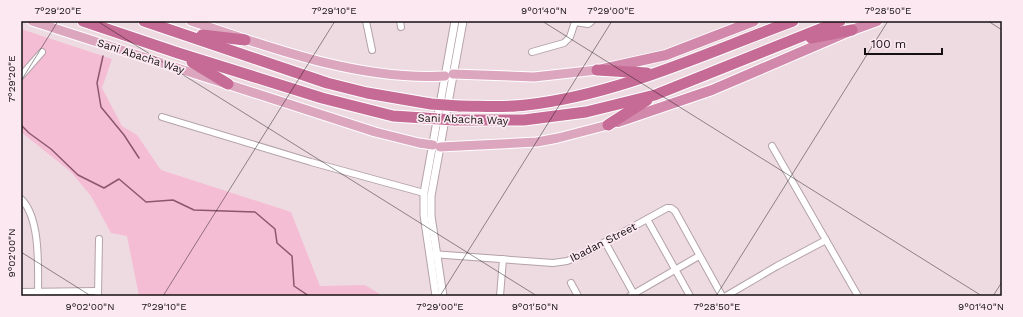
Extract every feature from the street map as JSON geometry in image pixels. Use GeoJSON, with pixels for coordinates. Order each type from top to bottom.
{"type":"FeatureCollection","features":[{"type":"Feature","properties":{"kind":"highway","name":"Sani Abacha Way"},"geometry":{"type":"LineString","coordinates":[[83,21],[178,54],[363,109],[393,116],[454,120],[524,120],[586,112],[655,95],[840,21]]}},
{"type":"Feature","properties":{"kind":"highway","name":"Sani Abacha Way"},"geometry":{"type":"LineString","coordinates":[[144,21],[327,83],[367,93],[431,104],[459,106],[525,105],[579,96],[656,74],[792,21]]}},
{"type":"Feature","properties":{"kind":"highway"},"geometry":{"type":"LineString","coordinates":[[597,70],[666,54],[754,21]]}},
{"type":"Feature","properties":{"kind":"highway"},"geometry":{"type":"LineString","coordinates":[[762,32],[780,21]]}},
{"type":"Feature","properties":{"kind":"highway"},"geometry":{"type":"LineString","coordinates":[[608,125],[712,90],[852,30],[877,21]]}},
{"type":"Feature","properties":{"kind":"highway"},"geometry":{"type":"LineString","coordinates":[[789,42],[852,30]]}},
{"type":"Feature","properties":{"kind":"highway"},"geometry":{"type":"LineString","coordinates":[[182,33],[245,40]]}},
{"type":"Feature","properties":{"kind":"highway"},"geometry":{"type":"LineString","coordinates":[[178,54],[228,84]]}},
{"type":"Feature","properties":{"kind":"highway"},"geometry":{"type":"LineString","coordinates":[[597,70],[656,74]]}},
{"type":"Feature","properties":{"kind":"highway"},"geometry":{"type":"LineString","coordinates":[[608,125],[655,95]]}},
{"type":"Feature","properties":{"kind":"main road","name":"Sani Abacha Way"},"geometry":{"type":"LineString","coordinates":[[32,21],[228,84],[308,112],[375,132],[419,143],[437,146],[537,142],[608,125]]}},
{"type":"Feature","properties":{"kind":"main road"},"geometry":{"type":"LineString","coordinates":[[191,21],[245,40],[315,60],[362,70],[408,76],[449,75],[534,77],[597,70]]}},
{"type":"Feature","properties":{"kind":"street"},"geometry":{"type":"LineString","coordinates":[[366,21],[372,50]]}},
{"type":"Feature","properties":{"kind":"street"},"geometry":{"type":"LineString","coordinates":[[436,296],[431,196],[437,146],[449,75],[455,21]]}},
{"type":"Feature","properties":{"kind":"street"},"geometry":{"type":"LineString","coordinates":[[449,75],[463,21]]}},
{"type":"Feature","properties":{"kind":"street"},"geometry":{"type":"LineString","coordinates":[[532,52],[564,43],[570,37],[575,22],[588,24],[592,21]]}},
{"type":"Feature","properties":{"kind":"street"},"geometry":{"type":"LineString","coordinates":[[21,76],[42,52]]}},
{"type":"Feature","properties":{"kind":"street"},"geometry":{"type":"LineString","coordinates":[[162,117],[424,194]]}},
{"type":"Feature","properties":{"kind":"street"},"geometry":{"type":"LineString","coordinates":[[437,146],[424,194],[424,215],[443,296]]}},
{"type":"Feature","properties":{"kind":"street"},"geometry":{"type":"LineString","coordinates":[[772,146],[859,296]]}},
{"type":"Feature","properties":{"kind":"street"},"geometry":{"type":"LineString","coordinates":[[21,199],[31,212],[35,225],[38,294]]}},
{"type":"Feature","properties":{"kind":"street","name":"Ibadan Street"},"geometry":{"type":"LineString","coordinates":[[434,254],[553,263],[567,261],[582,255],[667,208],[671,208],[675,211],[722,296]]}},
{"type":"Feature","properties":{"kind":"street"},"geometry":{"type":"LineString","coordinates":[[647,219],[690,296]]}},
{"type":"Feature","properties":{"kind":"street"},"geometry":{"type":"LineString","coordinates":[[21,292],[38,294],[98,293],[99,240]]}},
{"type":"Feature","properties":{"kind":"street"},"geometry":{"type":"LineString","coordinates":[[726,296],[777,266],[826,240]]}},
{"type":"Feature","properties":{"kind":"street"},"geometry":{"type":"LineString","coordinates":[[605,242],[633,295],[699,256]]}},
{"type":"Feature","properties":{"kind":"street"},"geometry":{"type":"LineString","coordinates":[[500,296],[503,259]]}},
{"type":"Feature","properties":{"kind":"street"},"geometry":{"type":"LineString","coordinates":[[570,283],[578,296]]}},
{"type":"Feature","properties":{"kind":"shaded area"},"geometry":{"type":"Polygon","coordinates":[[[21,29],[112,59],[102,88],[122,126],[137,135],[161,170],[291,212],[320,286],[365,285],[383,296],[139,296],[127,236],[111,233],[91,196],[71,172],[21,132],[21,29]]]}},
{"type":"Feature","properties":{"kind":"waterway"},"geometry":{"type":"LineString","coordinates":[[103,56],[97,83],[101,107],[124,135],[139,158]]}},
{"type":"Feature","properties":{"kind":"waterway"},"geometry":{"type":"LineString","coordinates":[[21,125],[29,133],[51,149],[78,175],[104,188],[119,179],[146,202],[173,200],[194,210],[255,212],[275,229],[277,243],[292,256],[294,286],[309,296]]}}]}
